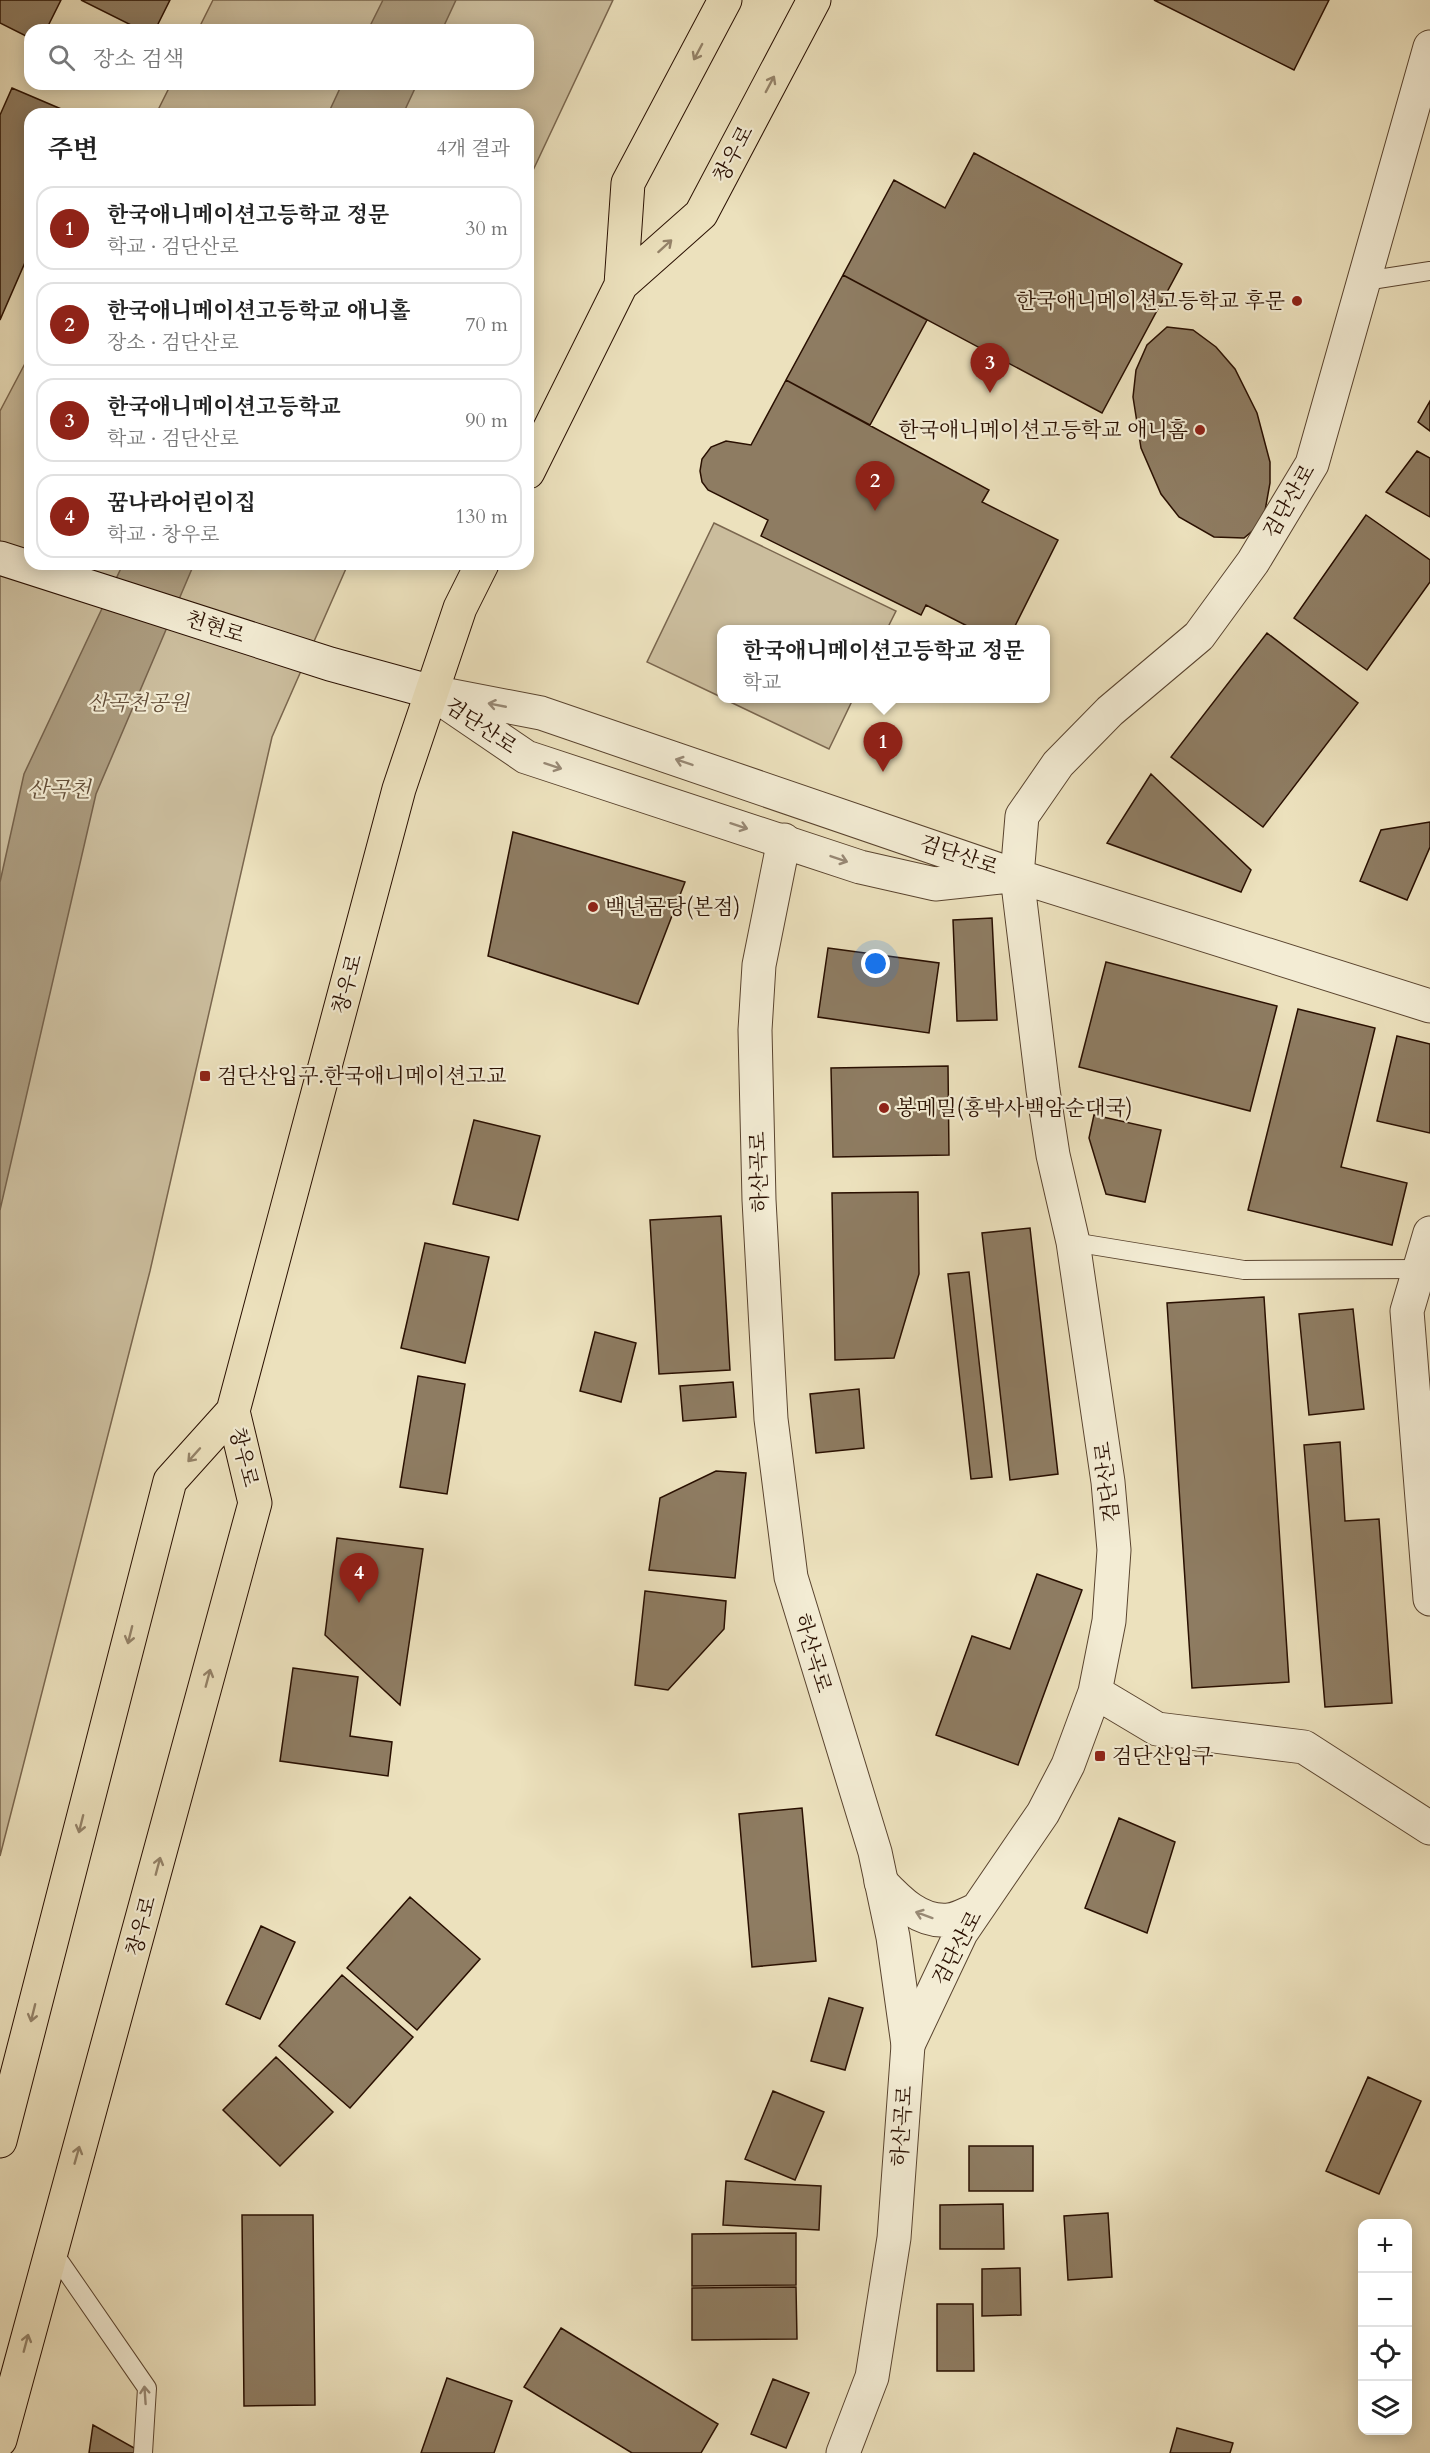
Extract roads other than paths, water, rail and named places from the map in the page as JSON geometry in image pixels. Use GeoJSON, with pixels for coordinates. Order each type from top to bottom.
{"type":"FeatureCollection","features":[{"type":"Feature","properties":{"kind":"main road","name":"창우로"},"geometry":{"type":"LineString","coordinates":[[621,285],[628,183],[725,0]]}},
{"type":"Feature","properties":{"kind":"main road","name":"창우로"},"geometry":{"type":"LineString","coordinates":[[534,460],[621,285],[701,214],[814,0]]}},
{"type":"Feature","properties":{"kind":"main road","name":"창우로"},"geometry":{"type":"LineString","coordinates":[[0,2141],[170,1482],[233,1411],[399,789],[460,608],[479,570]]}},
{"type":"Feature","properties":{"kind":"main road","name":"창우로"},"geometry":{"type":"LineString","coordinates":[[0,2440],[255,1503],[233,1411]]}},
{"type":"Feature","properties":{"kind":"street","name":"검단산로"},"geometry":{"type":"LineString","coordinates":[[908,2045],[961,1933],[1043,1813],[1068,1766],[1095,1692],[1109,1621],[1114,1550],[1108,1482],[1073,1242],[1053,1155],[1043,1090],[1017,876],[1022,816],[1052,773],[1110,711],[1198,636],[1253,562],[1312,464],[1430,47]]}},
{"type":"Feature","properties":{"kind":"street","name":"천현로"},"geometry":{"type":"LineString","coordinates":[[0,558],[24,566]]}},
{"type":"Feature","properties":{"kind":"street","name":"천현로"},"geometry":{"type":"LineString","coordinates":[[37,570],[326,663],[432,692]]}},
{"type":"Feature","properties":{"kind":"street","name":"검단산로"},"geometry":{"type":"LineString","coordinates":[[432,692],[541,713],[1017,876]]}},
{"type":"Feature","properties":{"kind":"street","name":"검단산로"},"geometry":{"type":"LineString","coordinates":[[432,692],[526,757],[784,840],[860,867],[935,884],[1017,876]]}},
{"type":"Feature","properties":{"kind":"street","name":"하산곡로"},"geometry":{"type":"LineString","coordinates":[[784,840],[759,965],[754,1030],[759,1200],[771,1419],[791,1577],[875,1852],[893,1937],[908,2045],[894,2238],[872,2377],[843,2453]]}},
{"type":"Feature","properties":{"kind":"street"},"geometry":{"type":"LineString","coordinates":[[1017,876],[1430,1006]]}},
{"type":"Feature","properties":{"kind":"street"},"geometry":{"type":"LineString","coordinates":[[1430,1233],[1407,1311],[1430,1599]]}},
{"type":"Feature","properties":{"kind":"street"},"geometry":{"type":"LineString","coordinates":[[1095,1692],[1157,1729],[1304,1747],[1430,1828]]}},
{"type":"Feature","properties":{"kind":"street"},"geometry":{"type":"LineString","coordinates":[[881,1882],[904,1905],[926,1917],[950,1920],[976,1910]]}},
{"type":"Feature","properties":{"kind":"lane"},"geometry":{"type":"LineString","coordinates":[[1365,281],[1430,271]]}},
{"type":"Feature","properties":{"kind":"lane"},"geometry":{"type":"LineString","coordinates":[[1073,1242],[1244,1270],[1420,1269]]}},
{"type":"Feature","properties":{"kind":"lane"},"geometry":{"type":"LineString","coordinates":[[51,2249],[147,2388],[143,2453]]}},
{"type":"Feature","properties":{"kind":"water"},"geometry":{"type":"Polygon","coordinates":[[[383,0],[456,0],[445,24],[371,24],[383,0]]]}},
{"type":"Feature","properties":{"kind":"water"},"geometry":{"type":"Polygon","coordinates":[[[339,90],[414,90],[406,108],[331,108],[339,90]]]}},
{"type":"Feature","properties":{"kind":"water","name":"산곡천"},"geometry":{"type":"Polygon","coordinates":[[[120,570],[191,570],[96,794],[0,1210],[0,882],[24,774],[120,570]]]}},
{"type":"Feature","properties":{"kind":"place","name":"한국애니메이션고등학교 후문"},"geometry":{"type":"Point","coordinates":[1297,301]}},
{"type":"Feature","properties":{"kind":"place","name":"한국애니메이션고등학교"},"geometry":{"type":"Point","coordinates":[990,393]}},
{"type":"Feature","properties":{"kind":"place","name":"한국애니메이션고등학교 애니홈"},"geometry":{"type":"Point","coordinates":[1200,430]}},
{"type":"Feature","properties":{"kind":"place","name":"한국애니메이션고등학교 애니홀"},"geometry":{"type":"Point","coordinates":[875,511]}},
{"type":"Feature","properties":{"kind":"place","name":"한국애니메이션고등학교 정문"},"geometry":{"type":"Point","coordinates":[883,772]}},
{"type":"Feature","properties":{"kind":"place","name":"백년곰탕(본점)"},"geometry":{"type":"Point","coordinates":[593,907]}},
{"type":"Feature","properties":{"kind":"place","name":"검단산입구.한국애니메이션고교"},"geometry":{"type":"Point","coordinates":[205,1076]}},
{"type":"Feature","properties":{"kind":"place","name":"봉메밀(홍박사백암순대국)"},"geometry":{"type":"Point","coordinates":[884,1108]}},
{"type":"Feature","properties":{"kind":"place","name":"꿈나라어린이집"},"geometry":{"type":"Point","coordinates":[359,1603]}},
{"type":"Feature","properties":{"kind":"place","name":"검단산입구"},"geometry":{"type":"Point","coordinates":[1100,1756]}},
{"type":"Feature","properties":{"kind":"park label","name":"산곡천공원"},"geometry":{"type":"Point","coordinates":[138,703]}}]}
